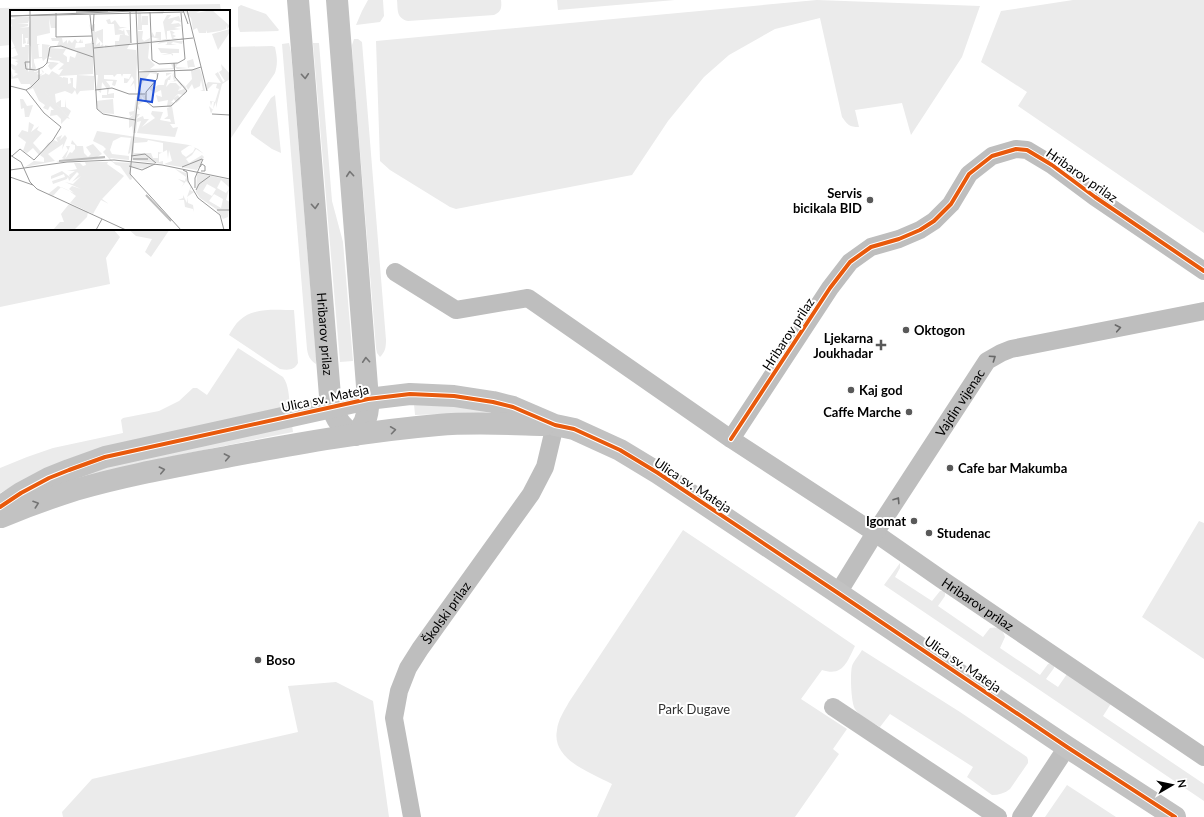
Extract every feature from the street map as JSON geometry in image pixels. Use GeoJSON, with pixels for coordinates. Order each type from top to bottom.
{"type":"FeatureCollection","features":[{"type":"Feature","properties":{"kind":"street","name":"Hribarov prilaz"},"geometry":{"type":"LineString","coordinates":[[298,0],[327,370],[332,407],[337,420],[345,429],[355,435]]}},
{"type":"Feature","properties":{"kind":"street"},"geometry":{"type":"LineString","coordinates":[[337,0],[369,406],[363,427],[355,435]]}},
{"type":"Feature","properties":{"kind":"street","name":"Hribarov prilaz"},"geometry":{"type":"LineString","coordinates":[[731,439],[830,288],[850,262],[871,247],[899,239],[920,230],[934,221],[951,204],[970,174],[992,156],[1016,149],[1027,150],[1052,165],[1095,197],[1204,271]]}},
{"type":"Feature","properties":{"kind":"street","name":"Hribarov prilaz"},"geometry":{"type":"LineString","coordinates":[[395,272],[456,310],[528,298],[731,439],[875,532],[947,584],[1204,757]]}},
{"type":"Feature","properties":{"kind":"street","name":"Vajdin vijenac"},"geometry":{"type":"LineString","coordinates":[[838,592],[875,532],[987,362],[1000,353],[1012,348],[1204,311]]}},
{"type":"Feature","properties":{"kind":"street","name":"Ulica sv. Mateja"},"geometry":{"type":"LineString","coordinates":[[0,507],[21,493],[49,478],[106,457],[368,399],[410,394],[454,396],[477,399],[513,407],[555,425]]}},
{"type":"Feature","properties":{"kind":"street","name":"Ulica sv. Mateja"},"geometry":{"type":"LineString","coordinates":[[0,518],[74,491],[111,481],[302,443],[408,428],[475,423],[555,425],[574,429],[620,450],[658,473],[838,592],[1067,747],[1175,817]]}},
{"type":"Feature","properties":{"kind":"street","name":"Školski prilaz"},"geometry":{"type":"LineString","coordinates":[[412,817],[394,718],[399,691],[408,668],[531,494],[544,467],[555,425]]}},
{"type":"Feature","properties":{"kind":"street"},"geometry":{"type":"LineString","coordinates":[[833,707],[998,817]]}},
{"type":"Feature","properties":{"kind":"street"},"geometry":{"type":"LineString","coordinates":[[1021,817],[1067,747]]}},
{"type":"Feature","properties":{"kind":"green space"},"geometry":{"type":"Polygon","coordinates":[[[368,0],[383,0],[384,16],[380,22],[356,25],[362,11],[368,0]]]}},
{"type":"Feature","properties":{"kind":"green space"},"geometry":{"type":"Polygon","coordinates":[[[397,0],[501,0],[501,5],[500,11],[494,15],[408,21],[401,18],[397,0]]]}},
{"type":"Feature","properties":{"kind":"green space"},"geometry":{"type":"Polygon","coordinates":[[[557,0],[675,0],[558,10],[557,0]]]}},
{"type":"Feature","properties":{"kind":"green space"},"geometry":{"type":"Polygon","coordinates":[[[817,0],[980,6],[962,57],[911,135],[902,103],[855,110],[859,127],[853,127],[847,124],[842,117],[820,18],[775,29],[729,55],[704,77],[668,121],[632,175],[456,209],[450,207],[390,170],[380,161],[376,41],[817,0]]]}},
{"type":"Feature","properties":{"kind":"green space"},"geometry":{"type":"Polygon","coordinates":[[[1073,0],[1204,0],[1204,233],[1018,106],[1027,92],[981,62],[1001,11],[1073,0]]]}},
{"type":"Feature","properties":{"kind":"green space"},"geometry":{"type":"Polygon","coordinates":[[[220,4],[221,10],[10,10],[10,45],[0,46],[0,8],[220,4]]]}},
{"type":"Feature","properties":{"kind":"green space"},"geometry":{"type":"Polygon","coordinates":[[[241,5],[266,14],[279,30],[240,32],[238,26],[238,7],[241,5]]]}},
{"type":"Feature","properties":{"kind":"green space"},"geometry":{"type":"Polygon","coordinates":[[[354,39],[358,39],[362,42],[386,340],[385,350],[380,357],[376,348],[353,65],[352,45],[354,39]]]}},
{"type":"Feature","properties":{"kind":"green space"},"geometry":{"type":"Polygon","coordinates":[[[289,43],[291,52],[316,364],[310,358],[307,349],[282,44],[289,43]]]}},
{"type":"Feature","properties":{"kind":"green space"},"geometry":{"type":"Polygon","coordinates":[[[313,43],[319,43],[332,201],[343,242],[353,361],[340,362],[313,43]]]}},
{"type":"Feature","properties":{"kind":"green space"},"geometry":{"type":"Polygon","coordinates":[[[230,47],[275,47],[277,66],[275,73],[230,140],[230,47]]]}},
{"type":"Feature","properties":{"kind":"green space"},"geometry":{"type":"Polygon","coordinates":[[[10,57],[10,98],[0,99],[0,58],[10,57]]]}},
{"type":"Feature","properties":{"kind":"green space"},"geometry":{"type":"Polygon","coordinates":[[[275,95],[281,153],[272,149],[251,134],[251,131],[271,98],[275,95]]]}},
{"type":"Feature","properties":{"kind":"green space"},"geometry":{"type":"Polygon","coordinates":[[[10,148],[10,230],[114,230],[120,237],[106,258],[110,284],[0,307],[0,149],[10,148]]]}},
{"type":"Feature","properties":{"kind":"green space"},"geometry":{"type":"Polygon","coordinates":[[[129,230],[169,230],[151,257],[145,252],[152,239],[136,236],[129,230]]]}},
{"type":"Feature","properties":{"kind":"green space"},"geometry":{"type":"Polygon","coordinates":[[[266,310],[294,310],[298,363],[292,369],[280,369],[229,335],[238,322],[245,316],[252,313],[266,310]]]}},
{"type":"Feature","properties":{"kind":"green space"},"geometry":{"type":"Polygon","coordinates":[[[238,348],[283,377],[288,388],[290,407],[53,465],[0,493],[0,468],[53,448],[123,433],[121,420],[123,418],[159,411],[179,401],[193,388],[197,388],[207,395],[238,348]]]}},
{"type":"Feature","properties":{"kind":"green space"},"geometry":{"type":"Polygon","coordinates":[[[414,404],[455,406],[507,412],[415,415],[414,404]]]}},
{"type":"Feature","properties":{"kind":"green space"},"geometry":{"type":"Polygon","coordinates":[[[292,425],[293,432],[159,459],[16,501],[75,474],[292,425]]]}},
{"type":"Feature","properties":{"kind":"green space"},"geometry":{"type":"Polygon","coordinates":[[[1199,521],[1204,523],[1204,659],[1142,617],[1199,521]]]}},
{"type":"Feature","properties":{"kind":"green space","name":"Park Dugave"},"geometry":{"type":"Polygon","coordinates":[[[683,530],[855,646],[847,662],[840,670],[829,672],[822,670],[801,699],[847,729],[833,749],[839,754],[795,817],[597,817],[612,784],[584,770],[566,757],[560,750],[557,740],[557,730],[565,709],[683,530]]]}},
{"type":"Feature","properties":{"kind":"green space"},"geometry":{"type":"Polygon","coordinates":[[[900,563],[900,568],[895,577],[932,601],[940,591],[944,591],[945,596],[938,606],[983,637],[990,628],[995,627],[1000,629],[1005,637],[1000,648],[1040,675],[1048,664],[1051,663],[1054,665],[1054,668],[1046,679],[1058,687],[1067,674],[1112,702],[1103,716],[1204,784],[1204,801],[884,585],[900,563]]]}},
{"type":"Feature","properties":{"kind":"green space"},"geometry":{"type":"Polygon","coordinates":[[[862,650],[960,712],[1027,757],[1028,763],[1010,789],[1002,794],[992,795],[967,777],[973,767],[890,714],[880,727],[860,714],[854,706],[851,688],[851,675],[852,666],[862,650]]]}},
{"type":"Feature","properties":{"kind":"green space"},"geometry":{"type":"Polygon","coordinates":[[[336,682],[373,701],[389,817],[63,817],[62,812],[92,779],[298,732],[288,686],[336,682]]]}},
{"type":"Feature","properties":{"kind":"green space"},"geometry":{"type":"Polygon","coordinates":[[[1067,785],[1116,817],[1045,817],[1067,785]]]}},
{"type":"Feature","properties":{"kind":"cycle path"},"geometry":{"type":"LineString","coordinates":[[731,439],[830,288],[850,262],[871,247],[899,239],[920,230],[934,221],[951,204],[969,174],[992,156],[1016,149],[1027,150],[1052,165],[1095,197],[1204,271]]}},
{"type":"Feature","properties":{"kind":"cycle path"},"geometry":{"type":"LineString","coordinates":[[0,507],[21,493],[49,478],[105,457],[368,399],[410,394],[454,396],[493,402],[513,407],[555,425],[574,429],[620,450],[658,473],[1067,747],[1175,817]]}},
{"type":"Feature","properties":{"kind":"place","name":"Servis bicikala BID"},"geometry":{"type":"Point","coordinates":[870,200]}},
{"type":"Feature","properties":{"kind":"place","name":"Oktogon"},"geometry":{"type":"Point","coordinates":[906,330]}},
{"type":"Feature","properties":{"kind":"place","name":"Ljekarna Joukhadar"},"geometry":{"type":"Point","coordinates":[881,345]}},
{"type":"Feature","properties":{"kind":"place","name":"Kaj god"},"geometry":{"type":"Point","coordinates":[851,390]}},
{"type":"Feature","properties":{"kind":"place","name":"Caffe Marche"},"geometry":{"type":"Point","coordinates":[909,412]}},
{"type":"Feature","properties":{"kind":"place","name":"Cafe bar Makumba"},"geometry":{"type":"Point","coordinates":[950,468]}},
{"type":"Feature","properties":{"kind":"place","name":"Igomat"},"geometry":{"type":"Point","coordinates":[914,521]}},
{"type":"Feature","properties":{"kind":"place","name":"Studenac"},"geometry":{"type":"Point","coordinates":[929,533]}},
{"type":"Feature","properties":{"kind":"place","name":"Boso"},"geometry":{"type":"Point","coordinates":[258,660]}}]}
